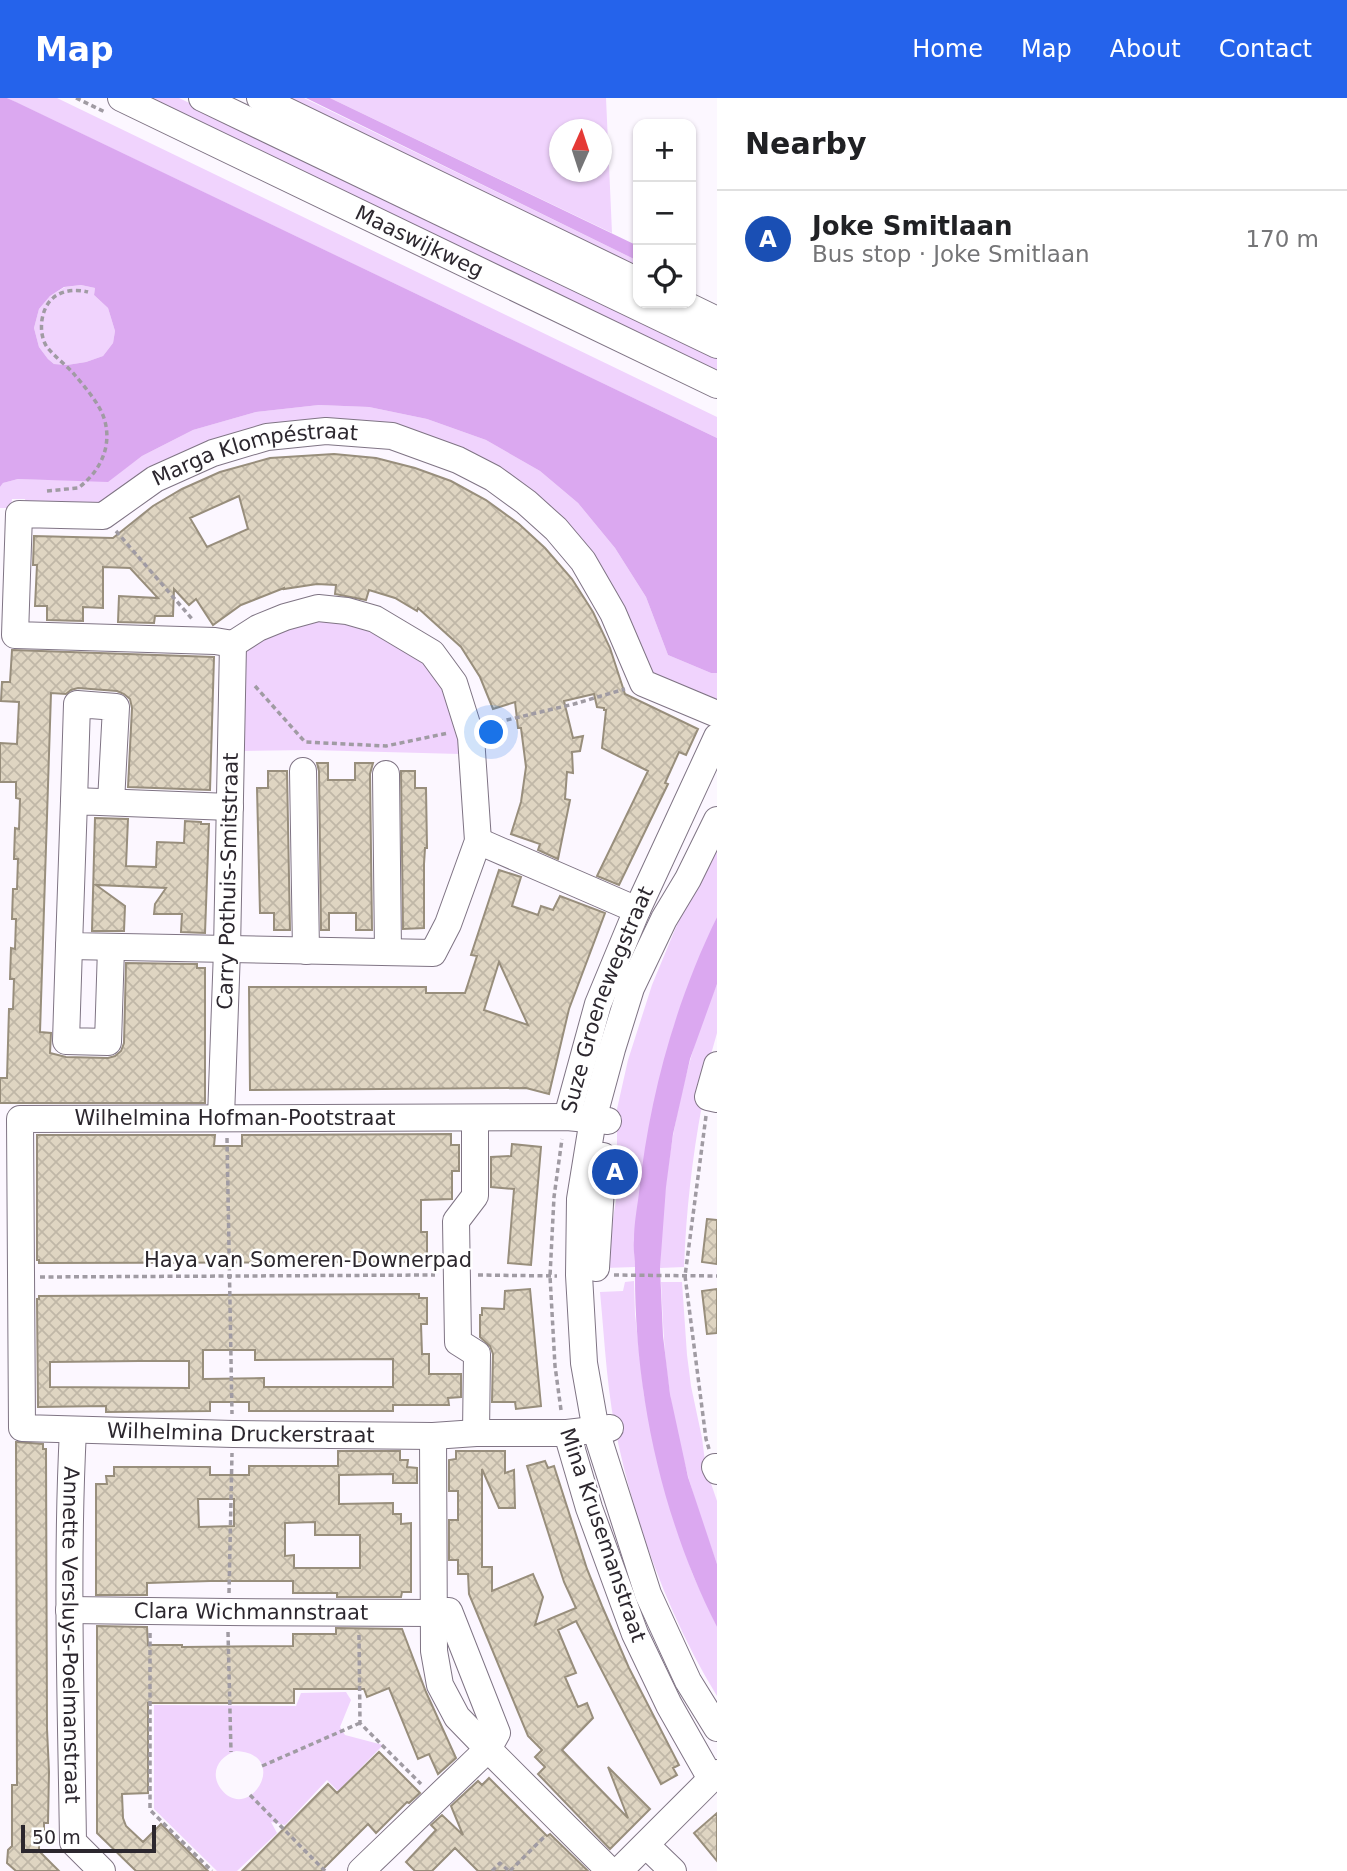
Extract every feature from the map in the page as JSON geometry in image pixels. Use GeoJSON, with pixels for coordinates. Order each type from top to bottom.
{"type":"FeatureCollection","features":[{"type":"Feature","properties":{"kind":"street","name":"Maaswijkweg"},"geometry":{"type":"LineString","coordinates":[[121,98],[717,386]]}},
{"type":"Feature","properties":{"kind":"street","name":"Maaswijkweg"},"geometry":{"type":"LineString","coordinates":[[202,98],[717,345]]}},
{"type":"Feature","properties":{"kind":"street"},"geometry":{"type":"LineString","coordinates":[[260,98],[633,279]]}},
{"type":"Feature","properties":{"kind":"street"},"geometry":{"type":"LineString","coordinates":[[692,308],[717,320]]}},
{"type":"Feature","properties":{"kind":"street","name":"Marga Klompéstraat"},"geometry":{"type":"LineString","coordinates":[[103,516],[155,480],[213,453],[267,437],[326,431],[392,436],[458,460],[493,478],[526,502],[556,529],[583,561],[613,612],[643,683]]}},
{"type":"Feature","properties":{"kind":"street"},"geometry":{"type":"LineString","coordinates":[[69,946],[433,953],[448,924],[478,841],[471,737],[454,682],[432,653],[375,619],[347,611],[318,608],[258,628],[227,649],[15,635],[19,513],[103,516]]}},
{"type":"Feature","properties":{"kind":"street","name":"Carry Pothuis-Smitstraat"},"geometry":{"type":"LineString","coordinates":[[221,1117],[230,807],[227,649]]}},
{"type":"Feature","properties":{"kind":"street"},"geometry":{"type":"LineString","coordinates":[[643,683],[717,714]]}},
{"type":"Feature","properties":{"kind":"street"},"geometry":{"type":"LineString","coordinates":[[111,802],[116,706],[77,704],[66,1041],[108,1042],[111,948]]}},
{"type":"Feature","properties":{"kind":"street","name":"Suze Groenewegstraat"},"geometry":{"type":"LineString","coordinates":[[589,1119],[598,1004],[637,910],[717,737]]}},
{"type":"Feature","properties":{"kind":"street"},"geometry":{"type":"LineString","coordinates":[[303,771],[306,951]]}},
{"type":"Feature","properties":{"kind":"street"},"geometry":{"type":"LineString","coordinates":[[386,774],[388,952]]}},
{"type":"Feature","properties":{"kind":"street"},"geometry":{"type":"LineString","coordinates":[[74,801],[230,807]]}},
{"type":"Feature","properties":{"kind":"street"},"geometry":{"type":"LineString","coordinates":[[717,820],[631,988],[589,1119],[580,1199],[579,1275],[584,1363],[648,1594],[688,1681],[717,1728]]}},
{"type":"Feature","properties":{"kind":"street"},"geometry":{"type":"LineString","coordinates":[[478,841],[637,910]]}},
{"type":"Feature","properties":{"kind":"street"},"geometry":{"type":"LineString","coordinates":[[713,1098],[717,1065]]}},
{"type":"Feature","properties":{"kind":"street"},"geometry":{"type":"LineString","coordinates":[[475,1118],[475,1196],[456,1221],[458,1342],[477,1354],[476,1433]]}},
{"type":"Feature","properties":{"kind":"street","name":"Wilhelmina Hofman-Pootstraat"},"geometry":{"type":"LineString","coordinates":[[20,1277],[20,1119],[589,1119]]}},
{"type":"Feature","properties":{"kind":"street"},"geometry":{"type":"LineString","coordinates":[[589,1119],[601,1175],[596,1276],[603,1429],[660,1588],[698,1668],[717,1699]]}},
{"type":"Feature","properties":{"kind":"street","name":"Wilhelmina Druckerstraat"},"geometry":{"type":"LineString","coordinates":[[20,1277],[22,1428],[433,1436],[567,1433],[603,1429]]}},
{"type":"Feature","properties":{"kind":"street","name":"Annette Versluys-Poelmanstraat"},"geometry":{"type":"LineString","coordinates":[[73,1430],[69,1610],[73,1842],[102,1871]]}},
{"type":"Feature","properties":{"kind":"street","name":"Mina Krusemanstraat"},"geometry":{"type":"LineString","coordinates":[[567,1433],[589,1508],[635,1634],[669,1705],[714,1776]]}},
{"type":"Feature","properties":{"kind":"street"},"geometry":{"type":"LineString","coordinates":[[433,1436],[434,1651],[440,1685],[457,1717],[610,1871]]}},
{"type":"Feature","properties":{"kind":"street","name":"Clara Wichmannstraat"},"geometry":{"type":"LineString","coordinates":[[69,1610],[434,1613]]}},
{"type":"Feature","properties":{"kind":"street"},"geometry":{"type":"LineString","coordinates":[[361,1871],[488,1749],[497,1733],[449,1611],[434,1613]]}},
{"type":"Feature","properties":{"kind":"street"},"geometry":{"type":"LineString","coordinates":[[619,1871],[714,1776]]}},
{"type":"Feature","properties":{"kind":"street"},"geometry":{"type":"LineString","coordinates":[[646,1845],[673,1871]]}},
{"type":"Feature","properties":{"kind":"path"},"geometry":{"type":"LineString","coordinates":[[84,484],[99,468],[105,453],[107,435],[104,417],[75,375],[46,346],[40,327],[45,309],[52,298],[66,291],[80,289],[88,292]]}},
{"type":"Feature","properties":{"kind":"path"},"geometry":{"type":"LineString","coordinates":[[103,516],[195,621],[227,649],[305,742],[386,746],[574,704],[643,683]]}},
{"type":"Feature","properties":{"kind":"path"},"geometry":{"type":"LineString","coordinates":[[713,1098],[685,1276],[706,1439],[716,1469]]}},
{"type":"Feature","properties":{"kind":"path","name":"Suze Groenewegstraat"},"geometry":{"type":"LineString","coordinates":[[550,1276],[559,1151],[589,1119]]}},
{"type":"Feature","properties":{"kind":"path","name":"Haya van Someren-Downerpad"},"geometry":{"type":"LineString","coordinates":[[20,1277],[579,1275]]}},
{"type":"Feature","properties":{"kind":"path"},"geometry":{"type":"LineString","coordinates":[[626,1275],[717,1276]]}},
{"type":"Feature","properties":{"kind":"path","name":"Mina Krusemanstraat"},"geometry":{"type":"LineString","coordinates":[[550,1276],[555,1366],[560,1406],[567,1433]]}},
{"type":"Feature","properties":{"kind":"path"},"geometry":{"type":"LineString","coordinates":[[150,1611],[150,1810],[212,1871]]}},
{"type":"Feature","properties":{"kind":"path"},"geometry":{"type":"LineString","coordinates":[[358,1612],[360,1723],[436,1799]]}},
{"type":"Feature","properties":{"kind":"path"},"geometry":{"type":"LineString","coordinates":[[262,1766],[360,1723]]}},
{"type":"Feature","properties":{"kind":"path"},"geometry":{"type":"LineString","coordinates":[[250,1796],[325,1871]]}},
{"type":"Feature","properties":{"kind":"path"},"geometry":{"type":"LineString","coordinates":[[492,1871],[500,1863],[509,1871],[560,1821]]}},
{"type":"Feature","properties":{"kind":"shaded area"},"geometry":{"type":"Polygon","coordinates":[[[0,98],[7,98],[717,438],[717,673],[668,655],[646,597],[615,548],[578,503],[540,471],[486,440],[427,419],[369,407],[319,405],[256,412],[193,430],[142,456],[108,482],[18,479],[3,483],[0,487],[0,98]],[[81,285],[64,287],[50,296],[39,309],[34,328],[39,347],[54,364],[86,362],[103,356],[113,343],[115,331],[108,308],[94,295],[95,288],[81,285]]]}},
{"type":"Feature","properties":{"kind":"shaded area"},"geometry":{"type":"Polygon","coordinates":[[[7,98],[57,98],[717,417],[717,438],[7,98]]]}},
{"type":"Feature","properties":{"kind":"shaded area"},"geometry":{"type":"Polygon","coordinates":[[[142,98],[179,98],[717,357],[717,375],[142,98]]]}},
{"type":"Feature","properties":{"kind":"shaded area"},"geometry":{"type":"Polygon","coordinates":[[[266,98],[304,98],[633,259],[633,275],[266,98]]]}},
{"type":"Feature","properties":{"kind":"shaded area"},"geometry":{"type":"Polygon","coordinates":[[[306,98],[330,98],[633,244],[633,259],[306,98]]]}},
{"type":"Feature","properties":{"kind":"shaded area"},"geometry":{"type":"Polygon","coordinates":[[[330,98],[606,98],[607,119],[549,119],[549,182],[610,182],[612,233],[330,98]]]}},
{"type":"Feature","properties":{"kind":"shaded area"},"geometry":{"type":"Polygon","coordinates":[[[81,285],[95,288],[94,295],[108,308],[115,331],[113,343],[103,356],[86,362],[54,364],[39,347],[34,328],[39,309],[50,296],[65,287],[81,285]]]}},
{"type":"Feature","properties":{"kind":"shaded area"},"geometry":{"type":"Polygon","coordinates":[[[319,405],[369,407],[427,419],[486,440],[540,471],[578,503],[615,548],[646,597],[668,655],[717,673],[717,699],[714,701],[645,669],[626,616],[471,459],[308,427],[116,503],[26,503],[25,499],[12,499],[11,506],[0,508],[0,487],[3,483],[18,479],[108,481],[142,456],[193,430],[256,412],[319,405]]]}},
{"type":"Feature","properties":{"kind":"shaded area"},"geometry":{"type":"Polygon","coordinates":[[[327,617],[376,628],[427,666],[451,701],[460,730],[460,754],[240,751],[243,646],[260,635],[327,617]]]}},
{"type":"Feature","properties":{"kind":"shaded area"},"geometry":{"type":"Polygon","coordinates":[[[717,839],[717,917],[687,989],[659,1082],[634,1241],[635,1267],[605,1268],[619,1173],[625,1172],[626,1157],[617,1156],[617,1109],[628,1060],[652,985],[717,839]]]}},
{"type":"Feature","properties":{"kind":"shaded area"},"geometry":{"type":"Polygon","coordinates":[[[717,917],[717,984],[690,1059],[673,1134],[660,1268],[663,1336],[670,1394],[688,1477],[717,1564],[717,1627],[680,1542],[655,1452],[640,1360],[634,1247],[644,1157],[657,1087],[688,983],[717,917]]]}},
{"type":"Feature","properties":{"kind":"shaded area"},"geometry":{"type":"Polygon","coordinates":[[[717,984],[717,1033],[697,1104],[702,1105],[690,1186],[684,1267],[660,1268],[665,1195],[675,1123],[692,1052],[717,984]]]}},
{"type":"Feature","properties":{"kind":"shaded area"},"geometry":{"type":"Polygon","coordinates":[[[634,1281],[644,1395],[656,1455],[673,1518],[693,1575],[717,1627],[717,1696],[685,1637],[658,1575],[636,1511],[615,1428],[600,1292],[623,1291],[625,1282],[634,1281]]]}},
{"type":"Feature","properties":{"kind":"shaded area"},"geometry":{"type":"Polygon","coordinates":[[[661,1282],[682,1282],[691,1386],[706,1469],[717,1501],[717,1564],[689,1481],[678,1438],[666,1366],[661,1282]]]}},
{"type":"Feature","properties":{"kind":"shaded area"},"geometry":{"type":"Polygon","coordinates":[[[346,1692],[351,1700],[340,1727],[345,1735],[383,1745],[338,1791],[327,1780],[285,1825],[271,1822],[277,1833],[237,1871],[217,1871],[154,1809],[154,1705],[296,1706],[301,1693],[346,1692]],[[236,1751],[225,1757],[218,1766],[218,1783],[232,1798],[243,1799],[253,1794],[260,1785],[263,1774],[261,1763],[253,1755],[236,1751]]]}},
{"type":"Feature","properties":{"kind":"building"},"geometry":{"type":"Polygon","coordinates":[[[334,454],[376,458],[451,481],[486,500],[519,524],[572,579],[593,612],[610,648],[625,694],[698,729],[686,755],[679,752],[665,783],[668,784],[619,885],[597,876],[648,771],[602,748],[606,710],[597,707],[594,694],[564,701],[573,738],[583,736],[580,751],[572,752],[573,773],[567,772],[565,799],[570,800],[558,859],[538,850],[540,844],[511,834],[521,802],[526,767],[515,702],[493,709],[480,677],[461,647],[418,608],[417,611],[395,598],[369,590],[366,600],[335,594],[336,585],[317,584],[284,588],[241,605],[213,625],[196,599],[189,605],[174,589],[173,616],[155,616],[154,623],[118,622],[119,596],[158,598],[130,568],[103,567],[103,608],[83,607],[83,621],[47,620],[47,606],[35,606],[37,565],[33,565],[34,536],[113,538],[153,506],[182,489],[220,472],[270,458],[334,454]],[[239,496],[190,518],[207,547],[248,529],[239,496]]]}},
{"type":"Feature","properties":{"kind":"building"},"geometry":{"type":"Polygon","coordinates":[[[12,650],[214,657],[210,790],[128,787],[132,708],[130,699],[117,691],[78,688],[66,694],[51,693],[40,1032],[51,1033],[50,1053],[66,1057],[115,1056],[124,1043],[126,963],[197,964],[197,968],[205,968],[205,1103],[0,1103],[0,1078],[7,1078],[9,1009],[13,1009],[11,948],[15,949],[13,889],[17,889],[18,859],[14,859],[15,828],[19,829],[20,799],[16,798],[16,782],[0,782],[0,743],[17,744],[19,702],[1,701],[2,682],[10,682],[12,650]]]}},
{"type":"Feature","properties":{"kind":"building"},"geometry":{"type":"Polygon","coordinates":[[[317,763],[328,763],[328,780],[355,780],[355,763],[373,763],[370,774],[372,930],[356,930],[356,913],[329,913],[329,930],[321,930],[317,763]]]}},
{"type":"Feature","properties":{"kind":"building"},"geometry":{"type":"Polygon","coordinates":[[[268,771],[287,771],[290,930],[274,930],[274,913],[260,913],[257,788],[268,788],[268,771]]]}},
{"type":"Feature","properties":{"kind":"building"},"geometry":{"type":"Polygon","coordinates":[[[401,771],[415,771],[415,788],[426,788],[424,928],[403,929],[401,771]]]}},
{"type":"Feature","properties":{"kind":"building"},"geometry":{"type":"Polygon","coordinates":[[[95,818],[128,819],[126,866],[156,867],[157,842],[184,843],[185,821],[209,824],[205,933],[181,932],[182,914],[154,914],[155,904],[166,888],[96,885],[125,906],[124,931],[92,931],[95,818]]]}},
{"type":"Feature","properties":{"kind":"building"},"geometry":{"type":"Polygon","coordinates":[[[499,870],[521,877],[512,906],[538,915],[541,906],[553,910],[560,896],[605,913],[569,1009],[549,1094],[526,1088],[250,1090],[249,987],[426,987],[426,993],[465,993],[477,956],[471,955],[499,870]],[[499,962],[484,1010],[528,1025],[499,962]]]}},
{"type":"Feature","properties":{"kind":"building"},"geometry":{"type":"Polygon","coordinates":[[[451,1134],[451,1145],[459,1145],[459,1171],[452,1171],[452,1199],[421,1200],[421,1232],[427,1232],[427,1258],[419,1258],[419,1262],[39,1263],[37,1260],[37,1135],[215,1135],[214,1146],[242,1146],[242,1135],[451,1134]]]}},
{"type":"Feature","properties":{"kind":"building"},"geometry":{"type":"Polygon","coordinates":[[[512,1144],[541,1147],[531,1265],[508,1263],[514,1189],[491,1187],[491,1157],[511,1156],[512,1144]]]}},
{"type":"Feature","properties":{"kind":"building"},"geometry":{"type":"Polygon","coordinates":[[[707,1219],[717,1220],[717,1264],[702,1262],[707,1219]]]}},
{"type":"Feature","properties":{"kind":"building"},"geometry":{"type":"Polygon","coordinates":[[[530,1289],[541,1406],[516,1409],[515,1402],[492,1402],[493,1354],[490,1346],[480,1337],[480,1315],[482,1308],[504,1309],[505,1291],[530,1289]]]}},
{"type":"Feature","properties":{"kind":"building"},"geometry":{"type":"Polygon","coordinates":[[[717,1289],[717,1333],[707,1334],[702,1291],[717,1289]]]}},
{"type":"Feature","properties":{"kind":"building"},"geometry":{"type":"Polygon","coordinates":[[[419,1294],[419,1298],[427,1298],[427,1324],[421,1324],[422,1354],[429,1354],[429,1374],[461,1374],[461,1397],[448,1398],[449,1405],[393,1405],[393,1411],[249,1411],[249,1402],[210,1402],[210,1411],[106,1412],[106,1406],[38,1407],[39,1296],[419,1294]],[[203,1350],[203,1379],[264,1378],[264,1387],[393,1387],[393,1359],[255,1360],[255,1350],[203,1350]],[[189,1361],[50,1362],[50,1387],[189,1388],[189,1361]]]}},
{"type":"Feature","properties":{"kind":"building"},"geometry":{"type":"Polygon","coordinates":[[[16,1442],[43,1444],[43,1449],[46,1449],[49,1772],[48,1823],[44,1823],[44,1831],[39,1831],[39,1851],[59,1871],[16,1871],[7,1863],[8,1850],[12,1846],[12,1785],[17,1785],[16,1442]]]}},
{"type":"Feature","properties":{"kind":"building"},"geometry":{"type":"Polygon","coordinates":[[[338,1451],[400,1451],[400,1460],[408,1460],[407,1467],[417,1468],[417,1483],[393,1483],[393,1474],[339,1475],[339,1504],[393,1503],[393,1514],[401,1514],[401,1524],[411,1523],[411,1592],[402,1592],[401,1597],[337,1597],[337,1593],[293,1593],[293,1581],[210,1581],[147,1583],[147,1595],[96,1595],[96,1484],[107,1484],[106,1476],[114,1476],[114,1467],[210,1467],[210,1475],[249,1475],[249,1466],[338,1466],[338,1451]],[[198,1499],[199,1527],[234,1526],[234,1499],[198,1499]],[[315,1522],[285,1523],[285,1556],[294,1555],[294,1568],[360,1568],[360,1535],[315,1535],[315,1522]]]}},
{"type":"Feature","properties":{"kind":"building"},"geometry":{"type":"Polygon","coordinates":[[[456,1451],[505,1451],[505,1473],[514,1470],[515,1508],[499,1508],[482,1469],[482,1567],[492,1567],[492,1591],[533,1574],[543,1597],[535,1625],[576,1608],[564,1582],[527,1466],[545,1461],[548,1468],[554,1466],[587,1569],[602,1606],[629,1668],[679,1765],[673,1768],[677,1775],[661,1784],[576,1621],[558,1630],[576,1673],[565,1677],[578,1707],[587,1703],[593,1718],[562,1750],[628,1818],[608,1767],[650,1809],[610,1849],[538,1774],[545,1767],[535,1757],[542,1750],[528,1736],[469,1594],[468,1574],[458,1574],[458,1560],[449,1560],[449,1520],[458,1520],[458,1491],[449,1491],[449,1460],[456,1459],[456,1451]]]}},
{"type":"Feature","properties":{"kind":"building"},"geometry":{"type":"Polygon","coordinates":[[[97,1626],[147,1627],[148,1645],[182,1647],[293,1646],[293,1634],[336,1634],[336,1628],[402,1629],[426,1692],[456,1758],[438,1774],[429,1754],[418,1759],[389,1688],[367,1697],[364,1689],[294,1689],[294,1703],[148,1703],[148,1793],[122,1794],[123,1818],[126,1826],[143,1842],[161,1824],[208,1871],[136,1871],[97,1833],[97,1626]]]}},
{"type":"Feature","properties":{"kind":"building"},"geometry":{"type":"Polygon","coordinates":[[[379,1752],[420,1793],[376,1833],[368,1824],[321,1871],[242,1871],[328,1784],[337,1793],[379,1752]]]}},
{"type":"Feature","properties":{"kind":"building"},"geometry":{"type":"Polygon","coordinates":[[[489,1778],[547,1836],[550,1834],[588,1871],[478,1871],[455,1848],[432,1871],[415,1871],[406,1862],[436,1830],[431,1825],[442,1815],[463,1835],[451,1806],[478,1781],[482,1785],[489,1778]]]}},
{"type":"Feature","properties":{"kind":"building"},"geometry":{"type":"Polygon","coordinates":[[[717,1813],[717,1861],[694,1833],[717,1813]]]}},
{"type":"Feature","properties":{"kind":"place","name":"Joke Smitlaan"},"geometry":{"type":"Point","coordinates":[615,1172]}}]}
